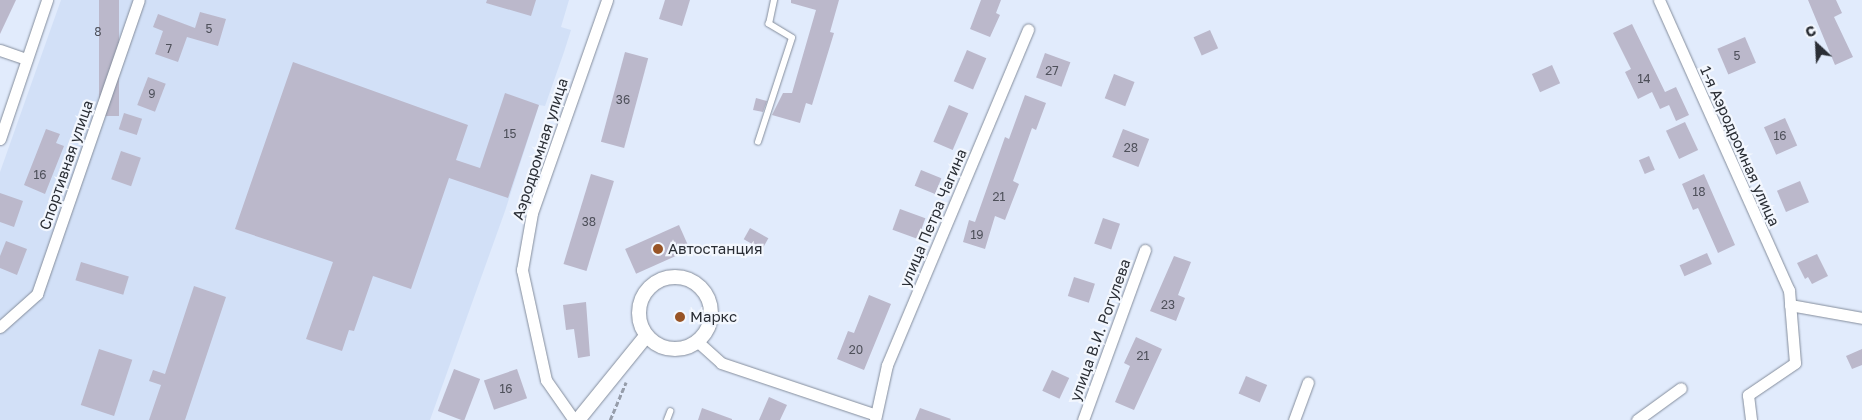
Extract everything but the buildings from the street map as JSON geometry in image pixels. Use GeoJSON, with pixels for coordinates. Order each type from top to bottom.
{"type":"FeatureCollection","features":[{"type":"Feature","properties":{"kind":"street"},"geometry":{"type":"LineString","coordinates":[[0,139],[47,0]]}},
{"type":"Feature","properties":{"kind":"street","name":"Спортивная улица"},"geometry":{"type":"LineString","coordinates":[[0,327],[37,294],[138,0]]}},
{"type":"Feature","properties":{"kind":"street","name":"Аэродромная улица"},"geometry":{"type":"LineString","coordinates":[[574,420],[546,380],[522,270],[532,213],[607,0]]}},
{"type":"Feature","properties":{"kind":"street","name":"1-я Аэродромная улица"},"geometry":{"type":"LineString","coordinates":[[1659,0],[1789,290],[1795,363],[1748,394],[1751,420]]}},
{"type":"Feature","properties":{"kind":"street","name":"улица Петра Чагина"},"geometry":{"type":"LineString","coordinates":[[876,417],[887,365],[1028,29]]}},
{"type":"Feature","properties":{"kind":"street"},"geometry":{"type":"LineString","coordinates":[[0,50],[26,59]]}},
{"type":"Feature","properties":{"kind":"street","name":"улица В.И. Рогулева"},"geometry":{"type":"LineString","coordinates":[[1083,420],[1145,250]]}},
{"type":"Feature","properties":{"kind":"street"},"geometry":{"type":"LineString","coordinates":[[679,277],[692,281],[703,290],[710,303],[711,317],[707,331],[698,342],[685,349],[671,350],[657,346],[646,336],[639,324],[638,309],[642,296],[652,284],[664,278],[679,277]]}},
{"type":"Feature","properties":{"kind":"street"},"geometry":{"type":"LineString","coordinates":[[1790,305],[1862,318]]}},
{"type":"Feature","properties":{"kind":"street"},"geometry":{"type":"LineString","coordinates":[[578,420],[646,336]]}},
{"type":"Feature","properties":{"kind":"street"},"geometry":{"type":"LineString","coordinates":[[698,342],[721,363],[876,417]]}},
{"type":"Feature","properties":{"kind":"street"},"geometry":{"type":"LineString","coordinates":[[1294,420],[1308,382]]}},
{"type":"Feature","properties":{"kind":"street"},"geometry":{"type":"LineString","coordinates":[[1637,420],[1681,388]]}},
{"type":"Feature","properties":{"kind":"lane"},"geometry":{"type":"LineString","coordinates":[[758,142],[792,38],[770,24],[774,0]]}},
{"type":"Feature","properties":{"kind":"lane"},"geometry":{"type":"LineString","coordinates":[[667,420],[670,412]]}},
{"type":"Feature","properties":{"kind":"shaded area"},"geometry":{"type":"Polygon","coordinates":[[[61,0],[569,0],[561,27],[571,30],[564,52],[545,106],[539,105],[505,211],[430,420],[0,420],[0,172],[61,0]]]}},
{"type":"Feature","properties":{"kind":"place","name":"Автостанция"},"geometry":{"type":"Point","coordinates":[658,249]}},
{"type":"Feature","properties":{"kind":"place","name":"Маркс"},"geometry":{"type":"Point","coordinates":[680,317]}}]}
